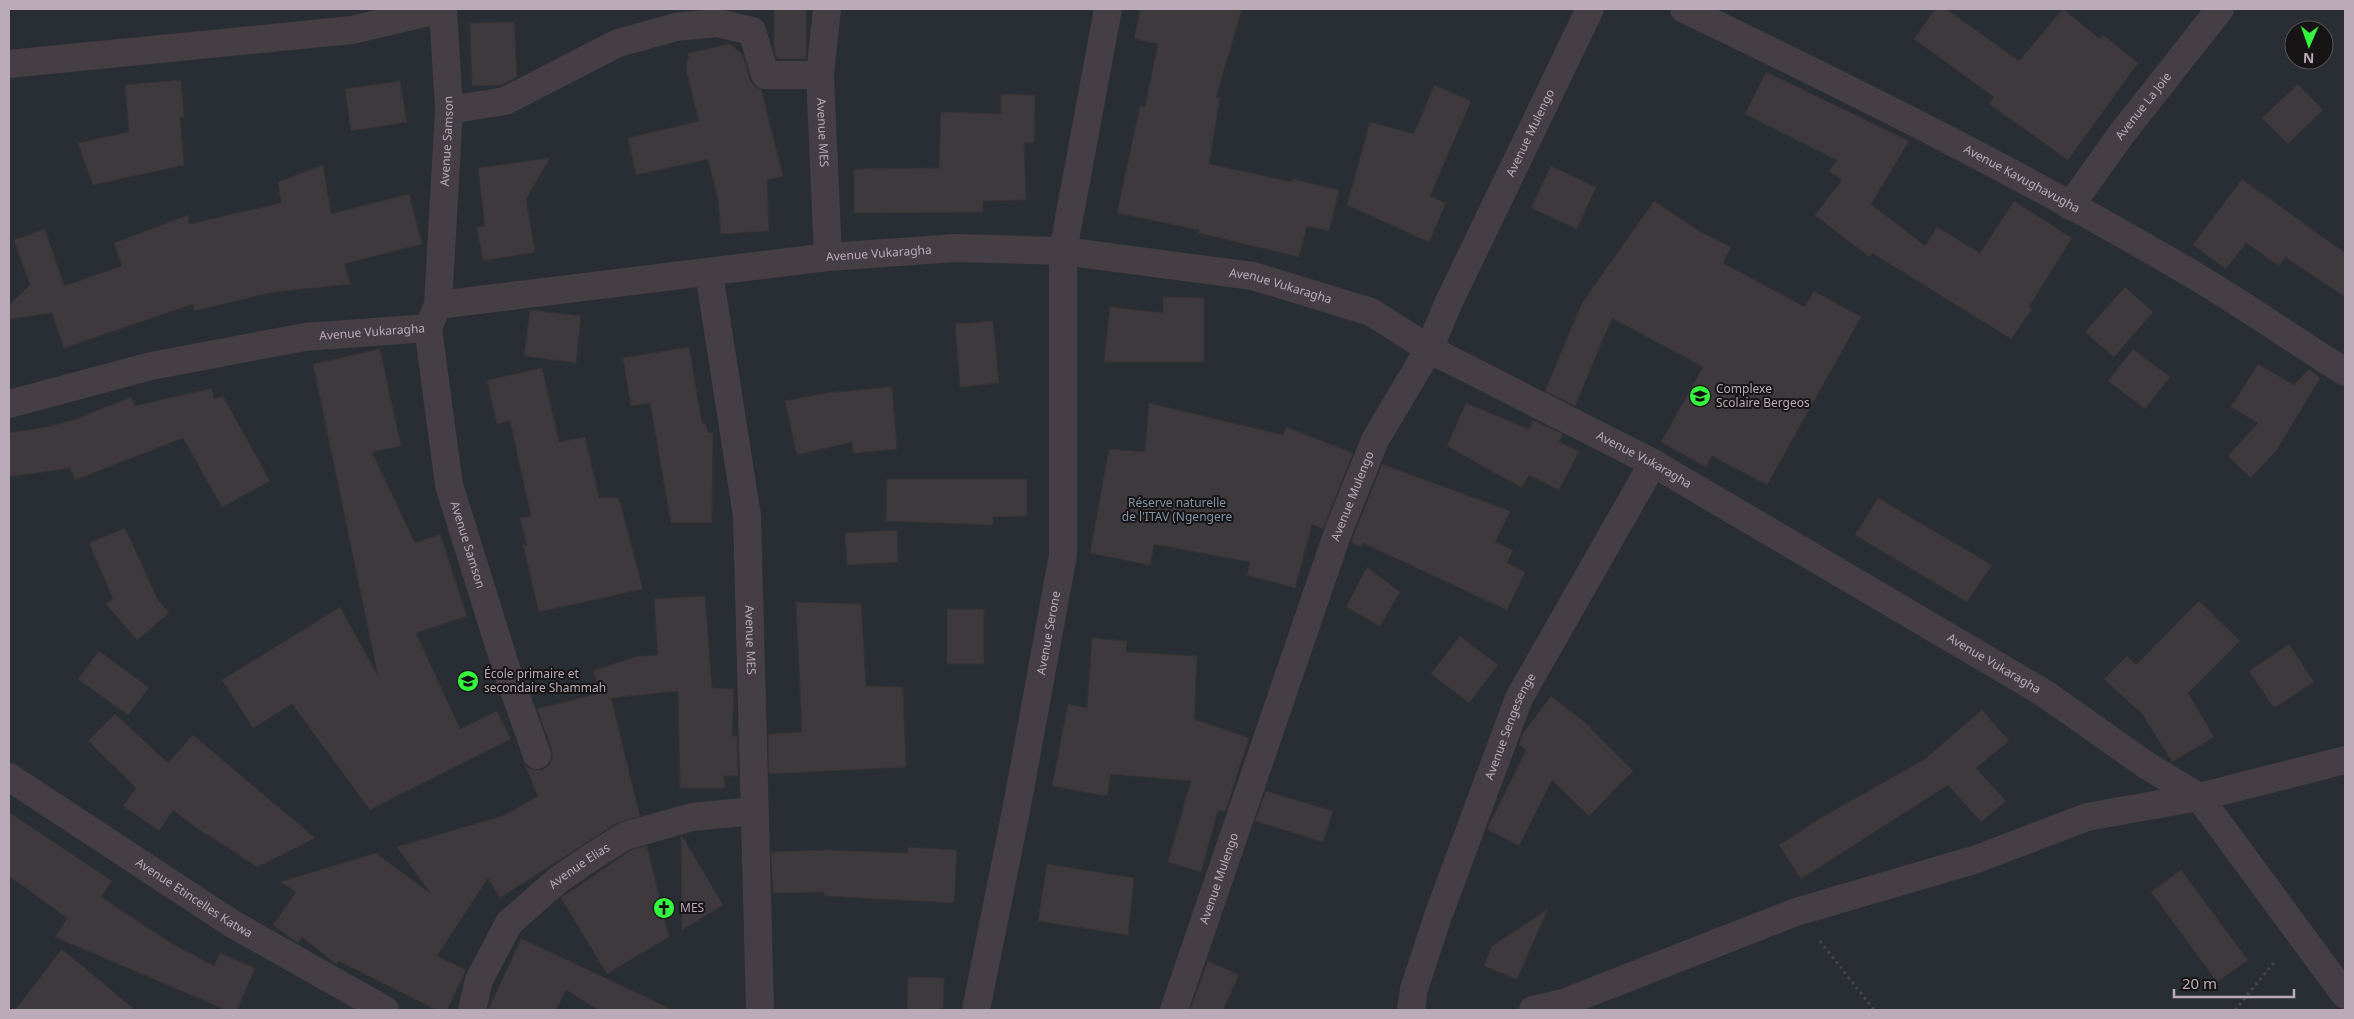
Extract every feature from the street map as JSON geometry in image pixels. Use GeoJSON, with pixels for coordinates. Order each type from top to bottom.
{"type":"FeatureCollection","features":[{"type":"Feature","properties":{"kind":"street"},"geometry":{"type":"LineString","coordinates":[[9,64],[352,30],[442,9]]}},
{"type":"Feature","properties":{"kind":"street","name":"Avenue Samson"},"geometry":{"type":"LineString","coordinates":[[442,9],[449,110],[433,317],[449,485],[506,668],[537,756]]}},
{"type":"Feature","properties":{"kind":"street","name":"Avenue MES"},"geometry":{"type":"LineString","coordinates":[[827,9],[820,75],[828,257]]}},
{"type":"Feature","properties":{"kind":"street","name":"Avenue Serone"},"geometry":{"type":"LineString","coordinates":[[976,1010],[1016,811],[1063,555],[1063,251],[1108,9]]}},
{"type":"Feature","properties":{"kind":"street","name":"Avenue Mulengo"},"geometry":{"type":"LineString","coordinates":[[1174,1010],[1338,532],[1375,440],[1429,349],[1452,296],[1590,9]]}},
{"type":"Feature","properties":{"kind":"street","name":"Avenue Kavughavugha"},"geometry":{"type":"LineString","coordinates":[[1684,9],[1856,92],[2070,206],[2202,280],[2345,372]]}},
{"type":"Feature","properties":{"kind":"street","name":"Avenue La Joie"},"geometry":{"type":"LineString","coordinates":[[2070,206],[2123,132],[2220,9]]}},
{"type":"Feature","properties":{"kind":"street"},"geometry":{"type":"LineString","coordinates":[[449,110],[506,101],[618,43],[676,27],[717,23],[752,31],[765,75],[820,75]]}},
{"type":"Feature","properties":{"kind":"street","name":"Avenue Vukaragha"},"geometry":{"type":"LineString","coordinates":[[9,404],[152,366],[306,337],[709,273],[828,257],[956,248],[1063,251],[1253,276],[1371,312],[1429,349],[1518,392],[1653,463],[2044,693],[2146,764],[2199,797],[2345,995]]}},
{"type":"Feature","properties":{"kind":"street","name":"Avenue MES"},"geometry":{"type":"LineString","coordinates":[[709,273],[747,516],[760,1010]]}},
{"type":"Feature","properties":{"kind":"street","name":"Avenue Sengesenge"},"geometry":{"type":"LineString","coordinates":[[1411,1010],[1414,989],[1438,916],[1519,698],[1653,463]]}},
{"type":"Feature","properties":{"kind":"street"},"geometry":{"type":"LineString","coordinates":[[1533,1010],[1564,1003],[1796,912],[1977,860],[2087,817],[2199,797],[2345,760]]}},
{"type":"Feature","properties":{"kind":"street","name":"Avenue Etincelles Katwa"},"geometry":{"type":"LineString","coordinates":[[9,777],[231,923],[385,1010]]}},
{"type":"Feature","properties":{"kind":"street","name":"Avenue Elias"},"geometry":{"type":"LineString","coordinates":[[472,1010],[479,980],[510,923],[558,880],[625,836],[692,817],[754,812]]}},
{"type":"Feature","properties":{"kind":"path"},"geometry":{"type":"LineString","coordinates":[[1796,912],[1874,1010]]}},
{"type":"Feature","properties":{"kind":"path"},"geometry":{"type":"LineString","coordinates":[[2235,1010],[2299,932]]}},
{"type":"Feature","properties":{"kind":"green space","name":"Réserve naturelle de l'ITAV (Ngengere"},"geometry":{"type":"Polygon","coordinates":[[[9,9],[2345,9],[2345,1010],[9,1010],[9,9]]]}},
{"type":"Feature","properties":{"kind":"building"},"geometry":{"type":"Polygon","coordinates":[[[774,9],[806,9],[806,59],[777,59],[774,50],[774,9]]]}},
{"type":"Feature","properties":{"kind":"building"},"geometry":{"type":"Polygon","coordinates":[[[1140,9],[1242,9],[1216,97],[1220,97],[1209,164],[1292,182],[1293,179],[1339,190],[1329,231],[1307,226],[1299,257],[1198,233],[1199,230],[1117,213],[1140,106],[1145,107],[1158,44],[1134,39],[1140,9]]]}},
{"type":"Feature","properties":{"kind":"building"},"geometry":{"type":"Polygon","coordinates":[[[1935,9],[1946,9],[2019,61],[2063,9],[2100,39],[2103,35],[2138,63],[2068,160],[1989,104],[1994,97],[1914,39],[1935,9]]]}},
{"type":"Feature","properties":{"kind":"building"},"geometry":{"type":"Polygon","coordinates":[[[514,22],[517,77],[502,85],[472,86],[470,23],[514,22]]]}},
{"type":"Feature","properties":{"kind":"building"},"geometry":{"type":"Polygon","coordinates":[[[730,44],[743,55],[750,80],[755,87],[761,89],[783,176],[767,180],[769,231],[721,234],[718,199],[708,159],[636,175],[628,138],[699,121],[686,69],[689,53],[730,44]]]}},
{"type":"Feature","properties":{"kind":"building"},"geometry":{"type":"Polygon","coordinates":[[[1766,72],[1909,141],[1871,204],[1925,246],[1937,227],[1980,253],[2014,201],[2072,238],[2029,307],[2032,309],[2011,339],[1872,253],[1869,257],[1815,215],[1842,180],[1829,171],[1837,160],[1745,114],[1766,72]]]}},
{"type":"Feature","properties":{"kind":"building"},"geometry":{"type":"Polygon","coordinates":[[[181,80],[184,117],[180,117],[184,165],[93,185],[78,143],[129,132],[125,85],[181,80]]]}},
{"type":"Feature","properties":{"kind":"building"},"geometry":{"type":"Polygon","coordinates":[[[400,81],[407,122],[351,131],[345,89],[400,81]]]}},
{"type":"Feature","properties":{"kind":"building"},"geometry":{"type":"Polygon","coordinates":[[[2298,84],[2323,110],[2288,144],[2262,118],[2298,84]]]}},
{"type":"Feature","properties":{"kind":"building"},"geometry":{"type":"Polygon","coordinates":[[[1434,85],[1471,101],[1430,196],[1446,203],[1429,242],[1347,205],[1370,122],[1414,134],[1434,85]]]}},
{"type":"Feature","properties":{"kind":"building"},"geometry":{"type":"Polygon","coordinates":[[[1001,94],[1035,95],[1034,143],[1024,143],[1026,200],[983,201],[983,212],[854,213],[854,169],[939,168],[941,112],[1001,114],[1001,94]]]}},
{"type":"Feature","properties":{"kind":"building"},"geometry":{"type":"Polygon","coordinates":[[[550,158],[526,199],[535,252],[483,261],[477,228],[485,226],[478,168],[550,158]]]}},
{"type":"Feature","properties":{"kind":"building"},"geometry":{"type":"Polygon","coordinates":[[[323,165],[331,214],[409,194],[422,244],[344,264],[351,284],[274,292],[194,311],[193,304],[64,348],[52,313],[9,319],[9,305],[30,285],[14,240],[45,229],[64,286],[122,266],[114,243],[188,215],[189,224],[281,203],[278,182],[323,165]]]}},
{"type":"Feature","properties":{"kind":"building"},"geometry":{"type":"Polygon","coordinates":[[[1551,166],[1596,187],[1577,229],[1531,208],[1551,166]]]}},
{"type":"Feature","properties":{"kind":"building"},"geometry":{"type":"Polygon","coordinates":[[[2242,179],[2345,253],[2345,297],[2285,257],[2279,266],[2246,243],[2226,269],[2193,245],[2242,179]]]}},
{"type":"Feature","properties":{"kind":"building"},"geometry":{"type":"Polygon","coordinates":[[[1654,201],[1699,231],[1731,247],[1723,263],[1805,307],[1814,291],[1861,317],[1767,485],[1712,456],[1706,467],[1661,442],[1703,367],[1612,318],[1575,406],[1545,391],[1582,303],[1654,201]]]}},
{"type":"Feature","properties":{"kind":"building"},"geometry":{"type":"Polygon","coordinates":[[[2125,287],[2153,312],[2114,357],[2085,332],[2125,287]]]}},
{"type":"Feature","properties":{"kind":"building"},"geometry":{"type":"Polygon","coordinates":[[[1163,297],[1204,298],[1204,362],[1104,362],[1110,307],[1163,313],[1163,297]]]}},
{"type":"Feature","properties":{"kind":"building"},"geometry":{"type":"Polygon","coordinates":[[[530,310],[581,316],[576,363],[524,356],[530,310]]]}},
{"type":"Feature","properties":{"kind":"building"},"geometry":{"type":"Polygon","coordinates":[[[993,321],[999,383],[960,387],[955,324],[993,321]]]}},
{"type":"Feature","properties":{"kind":"building"},"geometry":{"type":"Polygon","coordinates":[[[689,347],[702,424],[706,424],[708,433],[713,432],[712,523],[671,523],[650,403],[631,406],[623,358],[689,347]]]}},
{"type":"Feature","properties":{"kind":"building"},"geometry":{"type":"Polygon","coordinates":[[[380,349],[401,446],[372,452],[415,543],[440,534],[467,616],[416,633],[460,729],[497,711],[511,739],[370,810],[292,704],[253,728],[222,680],[340,607],[378,676],[313,364],[380,349]]]}},
{"type":"Feature","properties":{"kind":"building"},"geometry":{"type":"Polygon","coordinates":[[[2133,349],[2170,377],[2145,409],[2108,381],[2133,349]]]}},
{"type":"Feature","properties":{"kind":"building"},"geometry":{"type":"Polygon","coordinates":[[[2258,364],[2294,385],[2309,369],[2320,378],[2276,451],[2251,478],[2228,456],[2258,423],[2231,407],[2258,364]]]}},
{"type":"Feature","properties":{"kind":"building"},"geometry":{"type":"Polygon","coordinates":[[[542,368],[559,442],[585,437],[599,498],[619,498],[643,589],[539,612],[523,545],[527,545],[520,518],[531,516],[510,421],[497,424],[487,380],[542,368]]]}},
{"type":"Feature","properties":{"kind":"building"},"geometry":{"type":"Polygon","coordinates":[[[892,387],[897,449],[853,453],[852,442],[797,455],[785,401],[826,393],[892,387]]]}},
{"type":"Feature","properties":{"kind":"building"},"geometry":{"type":"Polygon","coordinates":[[[212,388],[214,399],[223,396],[270,481],[222,507],[183,438],[75,480],[70,468],[9,477],[9,433],[47,427],[76,419],[131,397],[135,406],[212,388]]]}},
{"type":"Feature","properties":{"kind":"building"},"geometry":{"type":"Polygon","coordinates":[[[1149,403],[1283,435],[1286,427],[1353,453],[1323,529],[1312,524],[1295,588],[1247,575],[1250,562],[1154,544],[1150,565],[1090,553],[1109,449],[1145,452],[1149,403]]]}},
{"type":"Feature","properties":{"kind":"building"},"geometry":{"type":"Polygon","coordinates":[[[1466,403],[1529,429],[1533,420],[1563,434],[1559,442],[1579,451],[1559,490],[1529,475],[1522,488],[1447,446],[1466,403]]]}},
{"type":"Feature","properties":{"kind":"building"},"geometry":{"type":"Polygon","coordinates":[[[1382,464],[1510,511],[1495,542],[1513,550],[1507,563],[1525,572],[1507,610],[1363,543],[1361,547],[1351,542],[1382,464]]]}},
{"type":"Feature","properties":{"kind":"building"},"geometry":{"type":"Polygon","coordinates":[[[887,479],[1027,479],[1027,516],[993,517],[993,525],[886,521],[887,479]]]}},
{"type":"Feature","properties":{"kind":"building"},"geometry":{"type":"Polygon","coordinates":[[[1878,498],[1992,565],[1967,602],[1855,535],[1878,498]]]}},
{"type":"Feature","properties":{"kind":"building"},"geometry":{"type":"Polygon","coordinates":[[[125,528],[158,600],[169,613],[137,640],[106,604],[113,598],[89,543],[125,528]]]}},
{"type":"Feature","properties":{"kind":"building"},"geometry":{"type":"Polygon","coordinates":[[[897,530],[898,562],[847,565],[845,533],[897,530]]]}},
{"type":"Feature","properties":{"kind":"building"},"geometry":{"type":"Polygon","coordinates":[[[1367,567],[1400,592],[1380,626],[1346,607],[1367,567]]]}},
{"type":"Feature","properties":{"kind":"building"},"geometry":{"type":"Polygon","coordinates":[[[705,596],[712,688],[734,689],[732,736],[737,736],[738,776],[724,776],[725,788],[680,788],[678,691],[611,698],[640,816],[617,823],[500,898],[488,878],[437,956],[466,970],[447,1010],[437,1010],[339,961],[336,964],[302,937],[298,943],[273,925],[296,892],[280,882],[376,853],[431,894],[397,847],[505,815],[538,796],[523,761],[527,767],[534,770],[542,770],[549,765],[552,758],[552,750],[537,709],[601,693],[593,671],[634,657],[658,655],[654,599],[705,596]]]}},
{"type":"Feature","properties":{"kind":"building"},"geometry":{"type":"Polygon","coordinates":[[[2199,601],[2240,641],[2188,693],[2214,737],[2172,762],[2143,715],[2104,679],[2127,656],[2136,665],[2199,601]]]}},
{"type":"Feature","properties":{"kind":"building"},"geometry":{"type":"Polygon","coordinates":[[[796,602],[861,604],[866,686],[903,687],[906,767],[769,774],[768,734],[802,732],[796,602]]]}},
{"type":"Feature","properties":{"kind":"building"},"geometry":{"type":"Polygon","coordinates":[[[947,609],[984,609],[984,664],[947,664],[947,609]]]}},
{"type":"Feature","properties":{"kind":"building"},"geometry":{"type":"Polygon","coordinates":[[[1460,636],[1498,665],[1469,703],[1431,674],[1460,636]]]}},
{"type":"Feature","properties":{"kind":"building"},"geometry":{"type":"Polygon","coordinates":[[[1092,638],[1127,641],[1126,652],[1197,656],[1194,719],[1249,738],[1225,812],[1218,810],[1201,872],[1168,862],[1191,781],[1111,774],[1107,796],[1052,786],[1068,704],[1087,708],[1092,638]]]}},
{"type":"Feature","properties":{"kind":"building"},"geometry":{"type":"Polygon","coordinates":[[[2289,644],[2314,682],[2274,708],[2249,671],[2289,644]]]}},
{"type":"Feature","properties":{"kind":"building"},"geometry":{"type":"Polygon","coordinates":[[[99,651],[149,688],[128,715],[78,679],[99,651]]]}},
{"type":"Feature","properties":{"kind":"building"},"geometry":{"type":"Polygon","coordinates":[[[1551,696],[1591,727],[1633,771],[1589,816],[1552,780],[1519,846],[1487,829],[1526,750],[1519,744],[1523,733],[1551,696]]]}},
{"type":"Feature","properties":{"kind":"building"},"geometry":{"type":"Polygon","coordinates":[[[1982,710],[2009,741],[1976,768],[2006,801],[1981,822],[1948,785],[1801,879],[1779,845],[1824,816],[1925,759],[1982,710]]]}},
{"type":"Feature","properties":{"kind":"building"},"geometry":{"type":"Polygon","coordinates":[[[115,714],[168,763],[193,735],[315,838],[257,867],[206,835],[173,810],[159,831],[123,806],[136,788],[88,741],[115,714]]]}},
{"type":"Feature","properties":{"kind":"building"},"geometry":{"type":"Polygon","coordinates":[[[1266,791],[1333,811],[1323,842],[1255,821],[1266,791]]]}},
{"type":"Feature","properties":{"kind":"building"},"geometry":{"type":"Polygon","coordinates":[[[9,812],[112,881],[101,897],[171,943],[214,966],[220,953],[255,968],[237,1010],[226,1010],[55,937],[67,918],[9,876],[9,812]]]}},
{"type":"Feature","properties":{"kind":"building"},"geometry":{"type":"Polygon","coordinates":[[[681,836],[723,905],[682,930],[681,836]]]}},
{"type":"Feature","properties":{"kind":"building"},"geometry":{"type":"Polygon","coordinates":[[[647,846],[669,937],[607,974],[561,898],[631,850],[647,846]]]}},
{"type":"Feature","properties":{"kind":"building"},"geometry":{"type":"Polygon","coordinates":[[[908,847],[957,850],[954,903],[824,896],[824,892],[773,893],[771,852],[826,850],[908,853],[908,847]]]}},
{"type":"Feature","properties":{"kind":"building"},"geometry":{"type":"Polygon","coordinates":[[[1047,864],[1134,878],[1128,935],[1038,921],[1047,864]]]}},
{"type":"Feature","properties":{"kind":"building"},"geometry":{"type":"Polygon","coordinates":[[[2181,870],[2248,960],[2217,982],[2151,892],[2181,870]]]}},
{"type":"Feature","properties":{"kind":"building"},"geometry":{"type":"Polygon","coordinates":[[[1548,909],[1517,979],[1484,966],[1492,946],[1548,909]]]}},
{"type":"Feature","properties":{"kind":"building"},"geometry":{"type":"Polygon","coordinates":[[[521,939],[673,1010],[599,1010],[566,990],[556,1010],[488,1010],[521,939]]]}},
{"type":"Feature","properties":{"kind":"building"},"geometry":{"type":"Polygon","coordinates":[[[62,949],[135,1010],[15,1010],[62,949]]]}},
{"type":"Feature","properties":{"kind":"building"},"geometry":{"type":"Polygon","coordinates":[[[1208,961],[1239,975],[1223,1010],[1190,1010],[1208,961]]]}},
{"type":"Feature","properties":{"kind":"building"},"geometry":{"type":"Polygon","coordinates":[[[908,977],[944,978],[943,1010],[907,1010],[908,977]]]}},
{"type":"Feature","properties":{"kind":"place","name":"Complexe Scolaire Bergeos"},"geometry":{"type":"Point","coordinates":[1700,396]}},
{"type":"Feature","properties":{"kind":"place","name":"École primaire et secondaire Shammah"},"geometry":{"type":"Point","coordinates":[468,681]}},
{"type":"Feature","properties":{"kind":"place","name":"MES"},"geometry":{"type":"Point","coordinates":[664,908]}}]}
